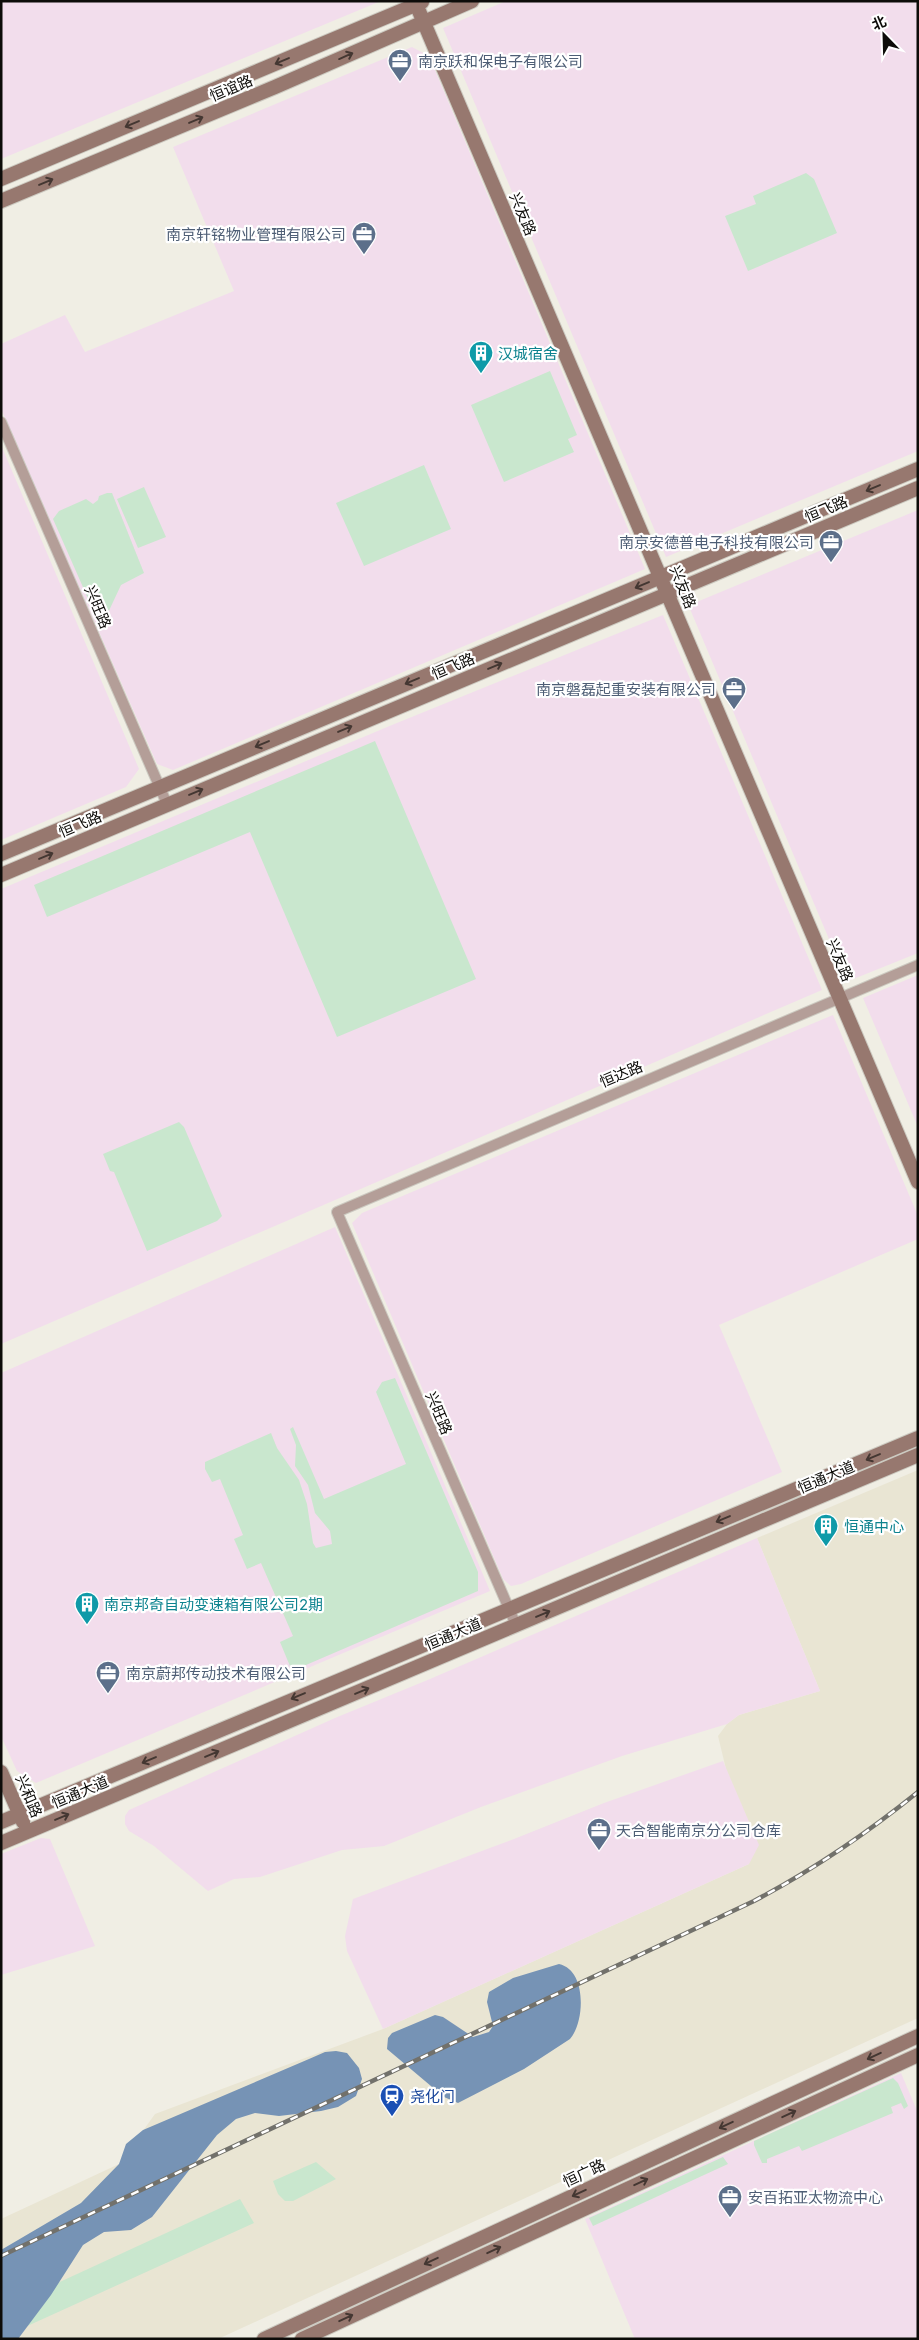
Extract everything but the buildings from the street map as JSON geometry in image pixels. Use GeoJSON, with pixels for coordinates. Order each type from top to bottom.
{"type":"FeatureCollection","features":[{"type":"Feature","properties":{"kind":"main road","name":"恒谊路"},"geometry":{"type":"LineString","coordinates":[[1,201],[275,87],[472,1]]}},
{"type":"Feature","properties":{"kind":"main road","name":"恒谊路"},"geometry":{"type":"LineString","coordinates":[[1,179],[420,3]]}},
{"type":"Feature","properties":{"kind":"main road","name":"兴友路"},"geometry":{"type":"LineString","coordinates":[[420,3],[423,22],[662,577],[838,998],[918,1182]]}},
{"type":"Feature","properties":{"kind":"main road","name":"恒飞路"},"geometry":{"type":"LineString","coordinates":[[1,854],[918,469]]}},
{"type":"Feature","properties":{"kind":"main road","name":"恒飞路"},"geometry":{"type":"LineString","coordinates":[[1,875],[918,488]]}},
{"type":"Feature","properties":{"kind":"main road","name":"恒通大道"},"geometry":{"type":"LineString","coordinates":[[2,1819],[19,1815],[918,1438]]}},
{"type":"Feature","properties":{"kind":"main road","name":"恒通大道"},"geometry":{"type":"LineString","coordinates":[[7,1841],[918,1456]]}},
{"type":"Feature","properties":{"kind":"main road","name":"兴和路"},"geometry":{"type":"LineString","coordinates":[[1,1772],[27,1832]]}},
{"type":"Feature","properties":{"kind":"main road"},"geometry":{"type":"LineString","coordinates":[[2,1819],[7,1841]]}},
{"type":"Feature","properties":{"kind":"main road","name":"恒广路"},"geometry":{"type":"LineString","coordinates":[[264,2339],[286,2334],[918,2036]]}},
{"type":"Feature","properties":{"kind":"main road"},"geometry":{"type":"LineString","coordinates":[[286,2334],[306,2338],[918,2055]]}},
{"type":"Feature","properties":{"kind":"street","name":"兴旺路"},"geometry":{"type":"LineString","coordinates":[[1,422],[167,804]]}},
{"type":"Feature","properties":{"kind":"street","name":"恒达路"},"geometry":{"type":"LineString","coordinates":[[337,1212],[918,965]]}},
{"type":"Feature","properties":{"kind":"street","name":"兴旺路"},"geometry":{"type":"LineString","coordinates":[[337,1212],[516,1626]]}},
{"type":"Feature","properties":{"kind":"shaded area"},"geometry":{"type":"Polygon","coordinates":[[[1,1],[381,1],[1,159],[1,1]]]}},
{"type":"Feature","properties":{"kind":"shaded area"},"geometry":{"type":"Polygon","coordinates":[[[506,1],[918,1],[918,451],[666,557],[443,28],[506,1]]]}},
{"type":"Feature","properties":{"kind":"shaded area"},"geometry":{"type":"Polygon","coordinates":[[[412,47],[429,56],[645,569],[173,770],[157,764],[1,409],[1,344],[65,315],[85,352],[234,291],[173,147],[412,47]]]}},
{"type":"Feature","properties":{"kind":"shaded area"},"geometry":{"type":"Polygon","coordinates":[[[1,445],[139,769],[126,787],[1,840],[1,445]]]}},
{"type":"Feature","properties":{"kind":"shaded area"},"geometry":{"type":"Polygon","coordinates":[[[918,510],[918,953],[851,980],[845,977],[690,609],[699,601],[918,510]]]}},
{"type":"Feature","properties":{"kind":"shaded area"},"geometry":{"type":"Polygon","coordinates":[[[663,615],[822,990],[1,1344],[1,889],[392,725],[663,615]]]}},
{"type":"Feature","properties":{"kind":"shaded area"},"geometry":{"type":"Polygon","coordinates":[[[918,975],[918,1127],[863,998],[918,975]]]}},
{"type":"Feature","properties":{"kind":"shaded area"},"geometry":{"type":"Polygon","coordinates":[[[833,1015],[918,1216],[918,1239],[719,1325],[782,1472],[521,1584],[511,1586],[503,1579],[352,1223],[362,1213],[833,1015]]]}},
{"type":"Feature","properties":{"kind":"shaded area"},"geometry":{"type":"Polygon","coordinates":[[[335,1227],[490,1591],[36,1783],[17,1771],[1,1736],[1,1373],[335,1227]]]}},
{"type":"Feature","properties":{"kind":"shaded area"},"geometry":{"type":"Polygon","coordinates":[[[918,1470],[918,2018],[218,2339],[1,2339],[1,2219],[119,2164],[155,2114],[383,2029],[749,1864],[718,1736],[727,1724],[739,1715],[820,1691],[757,1538],[918,1470]]]}},
{"type":"Feature","properties":{"kind":"shaded area"},"geometry":{"type":"Polygon","coordinates":[[[757,1538],[820,1691],[739,1715],[727,1724],[622,1756],[481,1807],[384,1846],[342,1850],[260,1877],[234,1879],[208,1891],[154,1846],[129,1831],[125,1824],[125,1816],[129,1810],[335,1718],[757,1538]]]}},
{"type":"Feature","properties":{"kind":"shaded area"},"geometry":{"type":"Polygon","coordinates":[[[723,1761],[759,1845],[749,1864],[383,2029],[347,1951],[345,1936],[353,1899],[604,1803],[723,1761]]]}},
{"type":"Feature","properties":{"kind":"shaded area"},"geometry":{"type":"Polygon","coordinates":[[[41,1838],[50,1839],[95,1946],[1,1975],[1,1854],[41,1838]]]}},
{"type":"Feature","properties":{"kind":"shaded area"},"geometry":{"type":"Polygon","coordinates":[[[901,2073],[918,2113],[918,2339],[635,2339],[585,2219],[901,2073]]]}},
{"type":"Feature","properties":{"kind":"green space"},"geometry":{"type":"Polygon","coordinates":[[[806,173],[814,179],[837,233],[748,271],[725,216],[756,204],[753,196],[806,173]]]}},
{"type":"Feature","properties":{"kind":"green space"},"geometry":{"type":"Polygon","coordinates":[[[550,371],[577,435],[568,439],[574,452],[504,482],[471,405],[550,371]]]}},
{"type":"Feature","properties":{"kind":"green space"},"geometry":{"type":"Polygon","coordinates":[[[424,465],[451,529],[364,566],[336,503],[424,465]]]}},
{"type":"Feature","properties":{"kind":"green space"},"geometry":{"type":"Polygon","coordinates":[[[144,487],[166,537],[138,548],[117,499],[144,487]]]}},
{"type":"Feature","properties":{"kind":"green space"},"geometry":{"type":"Polygon","coordinates":[[[112,493],[144,573],[121,585],[106,617],[100,621],[97,619],[53,519],[59,511],[86,499],[93,504],[98,500],[99,496],[112,493]]]}},
{"type":"Feature","properties":{"kind":"green space"},"geometry":{"type":"Polygon","coordinates":[[[375,741],[476,979],[337,1037],[250,832],[47,917],[34,885],[375,741]]]}},
{"type":"Feature","properties":{"kind":"green space"},"geometry":{"type":"Polygon","coordinates":[[[179,1122],[184,1127],[222,1216],[217,1221],[147,1251],[114,1172],[110,1171],[103,1154],[179,1122]]]}},
{"type":"Feature","properties":{"kind":"green space"},"geometry":{"type":"Polygon","coordinates":[[[395,1378],[478,1572],[478,1591],[292,1671],[280,1642],[293,1636],[261,1563],[247,1569],[234,1539],[243,1535],[220,1479],[212,1482],[205,1469],[205,1462],[271,1433],[277,1448],[299,1480],[307,1504],[313,1543],[316,1548],[332,1544],[330,1531],[315,1513],[308,1485],[295,1466],[296,1445],[290,1429],[293,1427],[324,1499],[406,1464],[376,1392],[382,1382],[395,1378]]]}},
{"type":"Feature","properties":{"kind":"green space"},"geometry":{"type":"Polygon","coordinates":[[[893,2078],[898,2083],[908,2106],[904,2109],[901,2103],[891,2107],[893,2113],[802,2151],[799,2146],[767,2159],[767,2163],[762,2163],[754,2141],[893,2078]]]}},
{"type":"Feature","properties":{"kind":"green space"},"geometry":{"type":"Polygon","coordinates":[[[723,2157],[728,2164],[593,2226],[589,2218],[723,2157]]]}},
{"type":"Feature","properties":{"kind":"green space"},"geometry":{"type":"Polygon","coordinates":[[[316,2162],[336,2179],[293,2201],[285,2201],[278,2194],[273,2181],[316,2162]]]}},
{"type":"Feature","properties":{"kind":"green space"},"geometry":{"type":"Polygon","coordinates":[[[240,2199],[254,2223],[1,2338],[1,2309],[240,2199]]]}},
{"type":"Feature","properties":{"kind":"water"},"geometry":{"type":"Polygon","coordinates":[[[559,1964],[568,1968],[575,1976],[581,1997],[579,2021],[570,2039],[524,2069],[458,2103],[444,2097],[387,2049],[388,2038],[392,2033],[435,2015],[443,2017],[473,2037],[489,2032],[493,2026],[487,2002],[489,1992],[513,1978],[559,1964]]]}},
{"type":"Feature","properties":{"kind":"water"},"geometry":{"type":"Polygon","coordinates":[[[325,2052],[347,2053],[359,2068],[362,2079],[356,2096],[338,2107],[321,2111],[279,2116],[255,2113],[236,2119],[217,2135],[152,2217],[131,2230],[104,2232],[83,2245],[51,2295],[18,2339],[1,2339],[1,2250],[81,2203],[119,2164],[126,2144],[143,2130],[325,2052]]]}},
{"type":"Feature","properties":{"kind":"railway"},"geometry":{"type":"LineString","coordinates":[[1,2256],[754,1901],[839,1851],[918,1792]]}},
{"type":"Feature","properties":{"kind":"place","name":"南京跃和保电子有限公司"},"geometry":{"type":"Point","coordinates":[400,82]}},
{"type":"Feature","properties":{"kind":"place","name":"南京轩铭物业管理有限公司"},"geometry":{"type":"Point","coordinates":[364,255]}},
{"type":"Feature","properties":{"kind":"place","name":"汉城宿舍"},"geometry":{"type":"Point","coordinates":[481,374]}},
{"type":"Feature","properties":{"kind":"place","name":"南京安德普电子科技有限公司"},"geometry":{"type":"Point","coordinates":[831,563]}},
{"type":"Feature","properties":{"kind":"place","name":"南京磐磊起重安装有限公司"},"geometry":{"type":"Point","coordinates":[734,710]}},
{"type":"Feature","properties":{"kind":"place","name":"恒通中心"},"geometry":{"type":"Point","coordinates":[826,1547]}},
{"type":"Feature","properties":{"kind":"place","name":"南京邦奇自动变速箱有限公司2期"},"geometry":{"type":"Point","coordinates":[87,1625]}},
{"type":"Feature","properties":{"kind":"place","name":"南京蔚邦传动技术有限公司"},"geometry":{"type":"Point","coordinates":[108,1694]}},
{"type":"Feature","properties":{"kind":"place","name":"天合智能南京分公司仓库"},"geometry":{"type":"Point","coordinates":[599,1851]}},
{"type":"Feature","properties":{"kind":"place","name":"尧化门"},"geometry":{"type":"Point","coordinates":[392,2117]}},
{"type":"Feature","properties":{"kind":"place","name":"安百拓亚太物流中心"},"geometry":{"type":"Point","coordinates":[730,2218]}}]}
